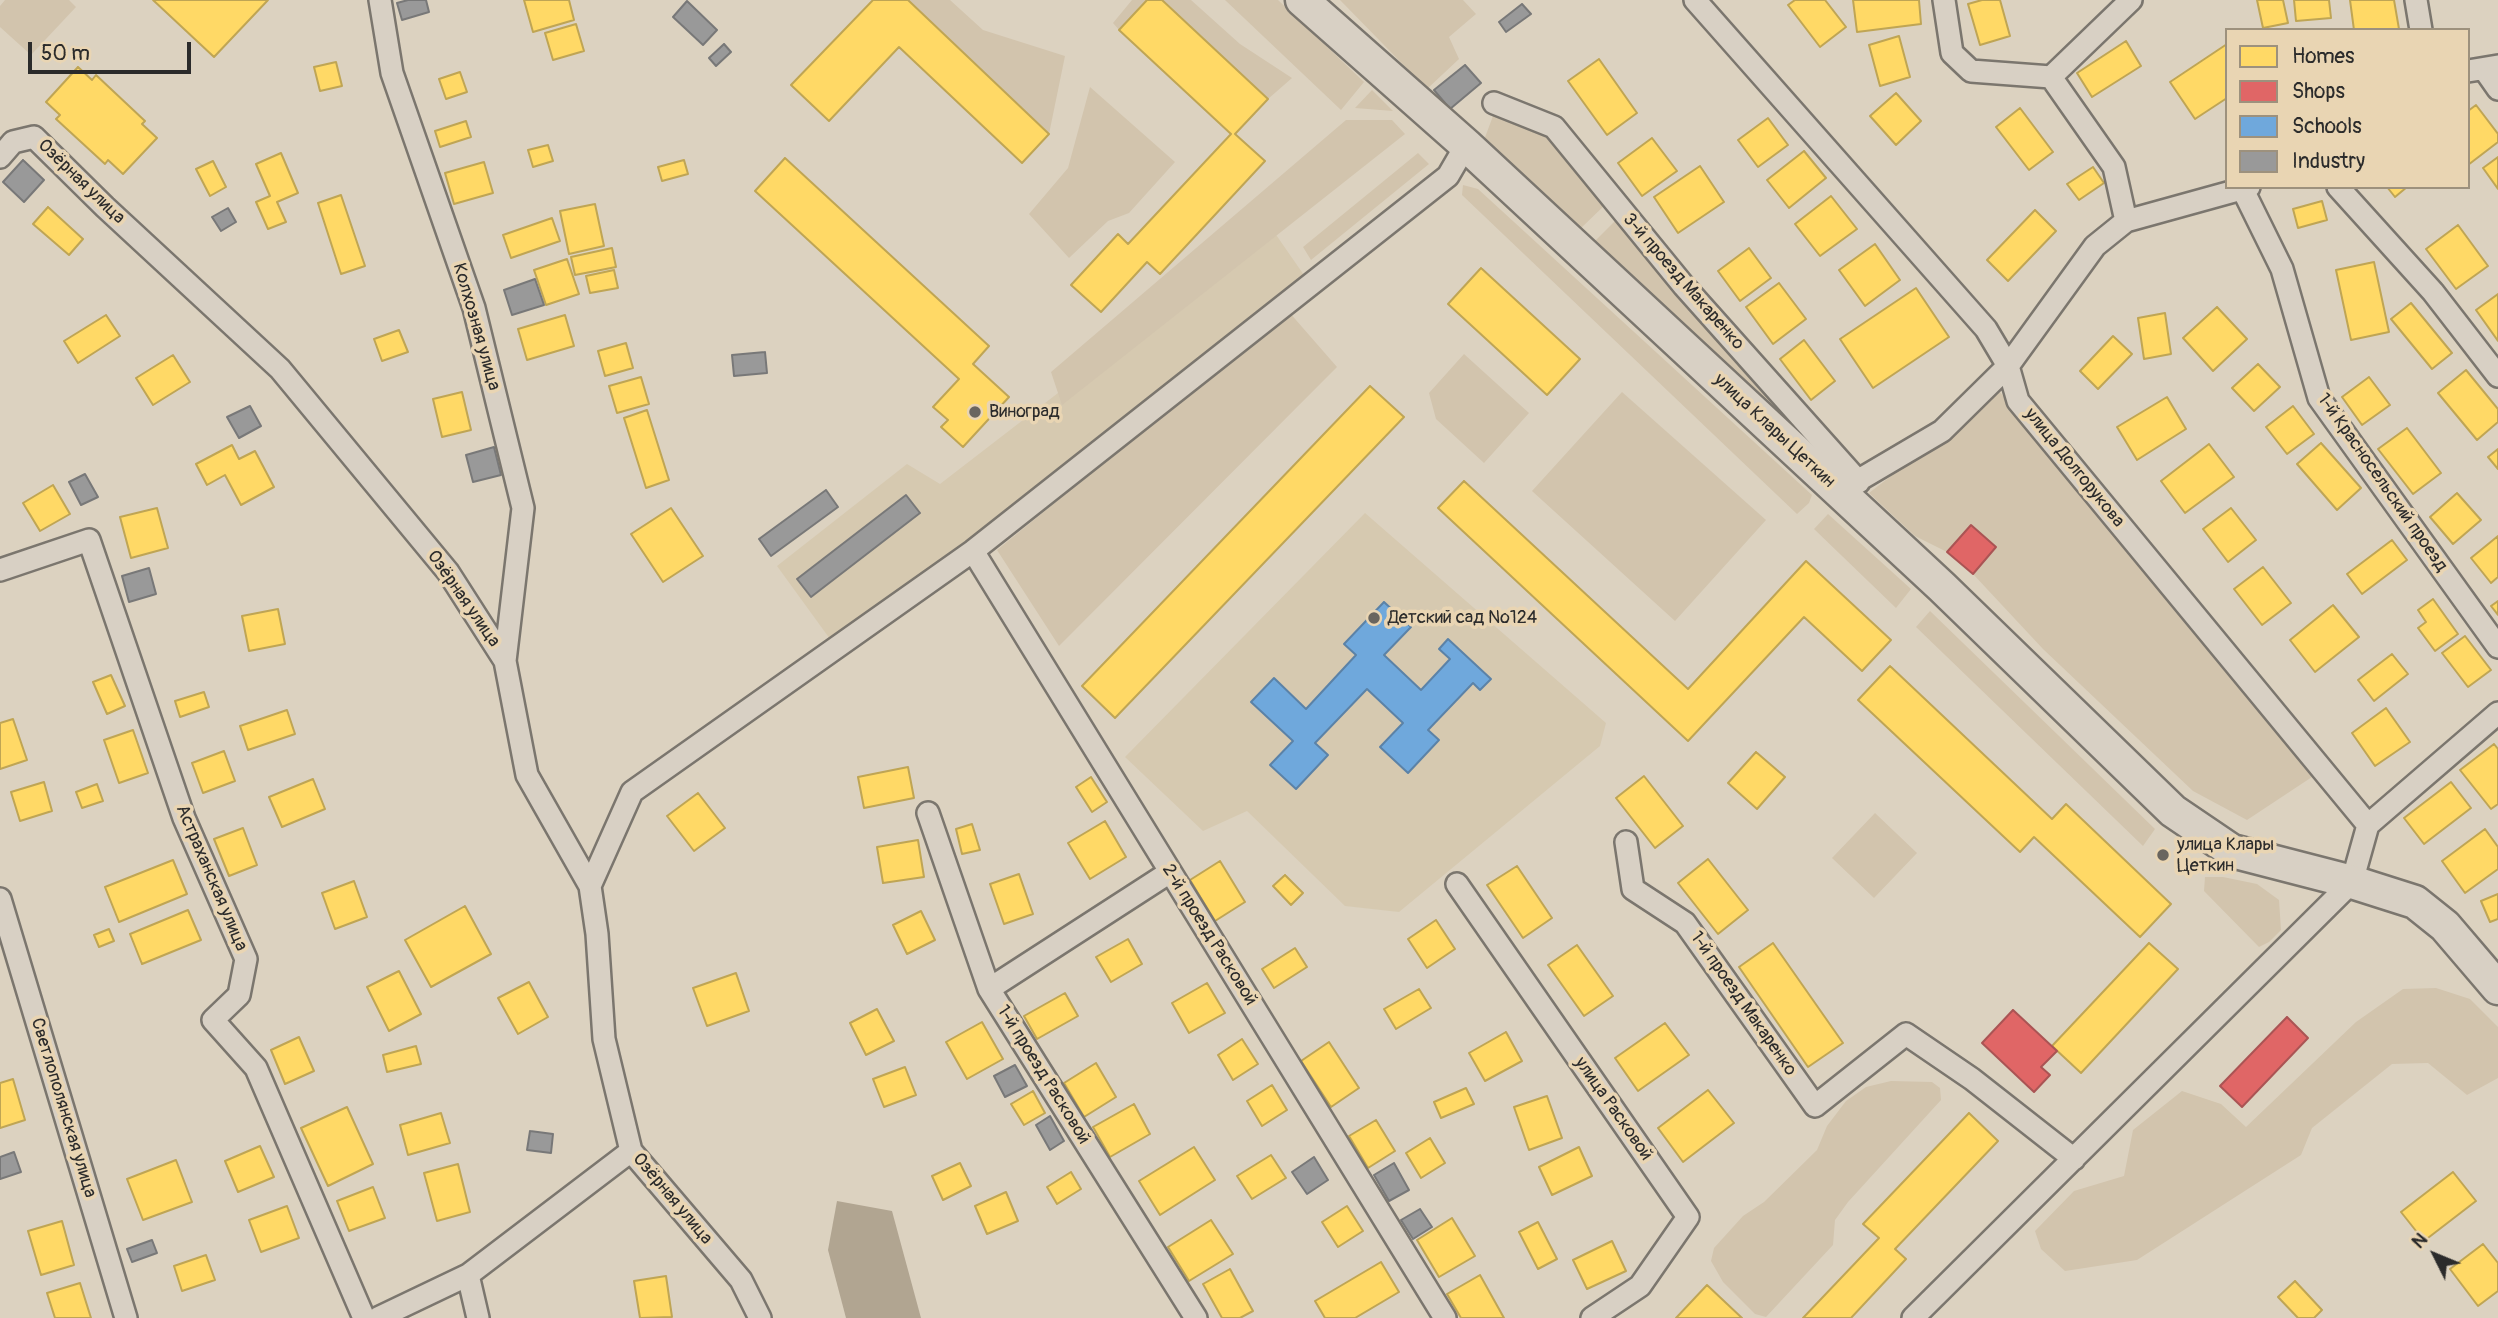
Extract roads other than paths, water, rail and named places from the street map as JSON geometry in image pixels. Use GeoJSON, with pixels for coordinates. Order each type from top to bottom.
{"type":"FeatureCollection","features":[{"type":"Feature","properties":{"kind":"main road","name":"улица Клары Цеткин"},"geometry":{"type":"LineString","coordinates":[[1302,0],[1849,487],[2173,811],[2232,851],[2353,882],[2415,902],[2445,926],[2498,988]]}},
{"type":"Feature","properties":{"kind":"street","name":"Колхозная улица"},"geometry":{"type":"LineString","coordinates":[[380,0],[392,73],[474,308],[523,509],[505,661]]}},
{"type":"Feature","properties":{"kind":"street","name":"улица Долгорукова"},"geometry":{"type":"LineString","coordinates":[[1695,0],[1986,330],[2008,366],[2018,401],[2368,825]]}},
{"type":"Feature","properties":{"kind":"street"},"geometry":{"type":"LineString","coordinates":[[1944,0],[1952,53],[1971,71],[2051,77],[2131,0]]}},
{"type":"Feature","properties":{"kind":"street"},"geometry":{"type":"LineString","coordinates":[[2416,0],[2421,28]]}},
{"type":"Feature","properties":{"kind":"street"},"geometry":{"type":"LineString","coordinates":[[2483,68],[2498,89]]}},
{"type":"Feature","properties":{"kind":"street"},"geometry":{"type":"LineString","coordinates":[[2051,77],[2114,167],[2126,221]]}},
{"type":"Feature","properties":{"kind":"street","name":"3-й проезд Макаренко"},"geometry":{"type":"LineString","coordinates":[[1494,103],[1554,127],[1849,487]]}},
{"type":"Feature","properties":{"kind":"street","name":"Озёрная улица"},"geometry":{"type":"LineString","coordinates":[[0,157],[13,142],[34,137],[280,369],[448,572],[505,661],[527,775],[590,886],[597,934],[604,1039],[631,1152],[741,1280],[760,1318]]}},
{"type":"Feature","properties":{"kind":"street"},"geometry":{"type":"LineString","coordinates":[[590,886],[632,792],[973,551],[1448,176],[1466,145]]}},
{"type":"Feature","properties":{"kind":"street"},"geometry":{"type":"LineString","coordinates":[[1849,487],[1942,430],[2008,366],[2095,246],[2126,221],[2246,189]]}},
{"type":"Feature","properties":{"kind":"street","name":"1-й Красносельский проезд"},"geometry":{"type":"LineString","coordinates":[[2246,189],[2282,269],[2319,398],[2498,647]]}},
{"type":"Feature","properties":{"kind":"street"},"geometry":{"type":"LineString","coordinates":[[2340,189],[2433,292],[2498,376]]}},
{"type":"Feature","properties":{"kind":"street","name":"Астраханская улица"},"geometry":{"type":"LineString","coordinates":[[0,570],[89,540],[184,818],[246,958],[239,995],[213,1020],[256,1068],[364,1318]]}},
{"type":"Feature","properties":{"kind":"street","name":"2-й проезд Расковой"},"geometry":{"type":"LineString","coordinates":[[973,551],[1445,1318]]}},
{"type":"Feature","properties":{"kind":"street"},"geometry":{"type":"LineString","coordinates":[[1913,1318],[2353,882],[2368,825],[2498,713]]}},
{"type":"Feature","properties":{"kind":"street","name":"1-й проезд Расковой"},"geometry":{"type":"LineString","coordinates":[[928,813],[989,989],[1196,1318]]}},
{"type":"Feature","properties":{"kind":"street","name":"1-й проезд Макаренко"},"geometry":{"type":"LineString","coordinates":[[1626,842],[1633,889],[1685,923],[1815,1106],[1906,1034],[1972,1079],[2074,1159]]}},
{"type":"Feature","properties":{"kind":"street"},"geometry":{"type":"LineString","coordinates":[[989,989],[1170,872]]}},
{"type":"Feature","properties":{"kind":"street","name":"улица Расковой"},"geometry":{"type":"LineString","coordinates":[[1457,884],[1688,1217],[1640,1286],[1591,1318]]}},
{"type":"Feature","properties":{"kind":"street","name":"Светлополянская улица"},"geometry":{"type":"LineString","coordinates":[[0,899],[126,1318]]}},
{"type":"Feature","properties":{"kind":"street"},"geometry":{"type":"LineString","coordinates":[[378,1318],[468,1275],[631,1152]]}},
{"type":"Feature","properties":{"kind":"street"},"geometry":{"type":"LineString","coordinates":[[468,1275],[478,1318]]}},
{"type":"Feature","properties":{"kind":"place","name":"Виноград"},"geometry":{"type":"Point","coordinates":[975,412]}},
{"type":"Feature","properties":{"kind":"place","name":"Детский сад №124"},"geometry":{"type":"Point","coordinates":[1374,618]}},
{"type":"Feature","properties":{"kind":"place","name":"улица Клары Цеткин"},"geometry":{"type":"Point","coordinates":[2163,855]}}]}
